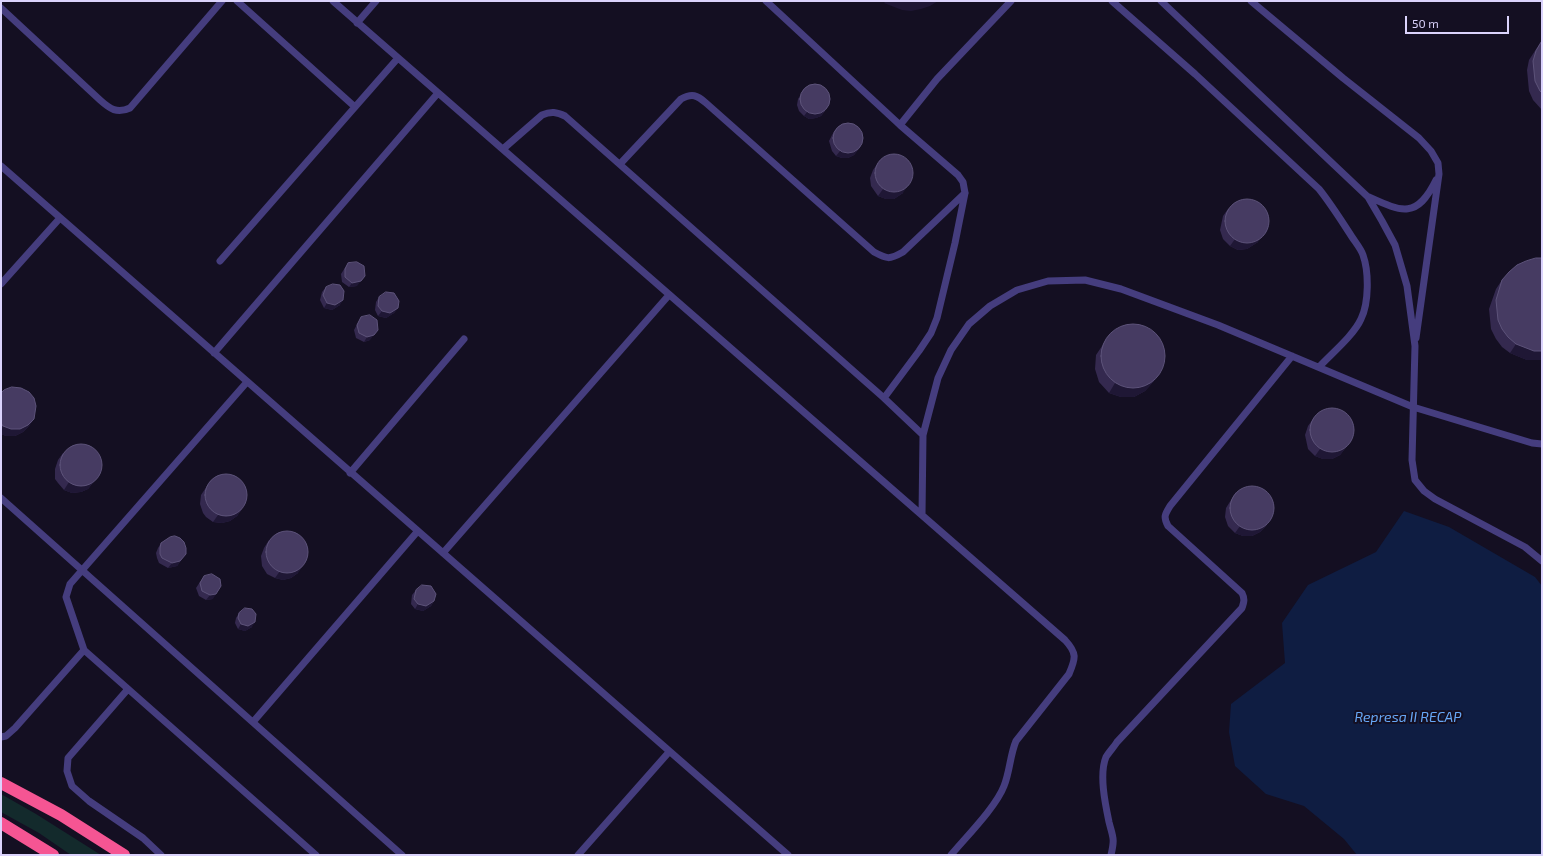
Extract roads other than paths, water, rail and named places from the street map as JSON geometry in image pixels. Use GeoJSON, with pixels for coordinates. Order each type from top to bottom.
{"type":"FeatureCollection","features":[{"type":"Feature","properties":{"kind":"highway"},"geometry":{"type":"LineString","coordinates":[[1,783],[61,815],[124,855]]}},
{"type":"Feature","properties":{"kind":"highway"},"geometry":{"type":"LineString","coordinates":[[1,823],[53,855]]}},
{"type":"Feature","properties":{"kind":"lane"},"geometry":{"type":"LineString","coordinates":[[1,8],[109,108],[116,111],[123,111],[130,108],[222,1]]}},
{"type":"Feature","properties":{"kind":"lane"},"geometry":{"type":"LineString","coordinates":[[237,1],[355,107]]}},
{"type":"Feature","properties":{"kind":"lane"},"geometry":{"type":"LineString","coordinates":[[333,1],[1073,648],[1075,656],[1069,674],[1016,740],[1012,750],[1004,786],[996,801],[951,855]]}},
{"type":"Feature","properties":{"kind":"lane"},"geometry":{"type":"LineString","coordinates":[[357,23],[376,1]]}},
{"type":"Feature","properties":{"kind":"lane"},"geometry":{"type":"LineString","coordinates":[[766,1],[900,125],[958,175],[963,182],[965,192],[955,243],[935,323],[931,333],[919,351],[884,398]]}},
{"type":"Feature","properties":{"kind":"lane"},"geometry":{"type":"LineString","coordinates":[[900,125],[937,79],[1011,1]]}},
{"type":"Feature","properties":{"kind":"lane"},"geometry":{"type":"LineString","coordinates":[[1112,1],[1195,74],[1319,189],[1332,206],[1363,254],[1367,269],[1365,309],[1361,320],[1355,329],[1319,368]]}},
{"type":"Feature","properties":{"kind":"lane"},"geometry":{"type":"LineString","coordinates":[[1161,1],[1368,197],[1395,245],[1407,286],[1415,346]]}},
{"type":"Feature","properties":{"kind":"lane"},"geometry":{"type":"LineString","coordinates":[[1251,1],[1343,78],[1419,138],[1431,151],[1438,163],[1439,174],[1415,346],[1412,460],[1415,480],[1424,491],[1435,499],[1525,547],[1542,561]]}},
{"type":"Feature","properties":{"kind":"lane"},"geometry":{"type":"LineString","coordinates":[[220,261],[398,58]]}},
{"type":"Feature","properties":{"kind":"lane"},"geometry":{"type":"LineString","coordinates":[[214,353],[438,92]]}},
{"type":"Feature","properties":{"kind":"lane"},"geometry":{"type":"LineString","coordinates":[[620,164],[681,99],[689,95],[698,96],[706,102],[874,252],[886,258],[892,258],[903,252],[965,192]]}},
{"type":"Feature","properties":{"kind":"lane"},"geometry":{"type":"LineString","coordinates":[[503,150],[542,115],[549,112],[557,112],[565,116],[884,398],[923,435]]}},
{"type":"Feature","properties":{"kind":"lane"},"geometry":{"type":"LineString","coordinates":[[1,166],[788,855]]}},
{"type":"Feature","properties":{"kind":"lane"},"geometry":{"type":"LineString","coordinates":[[1368,197],[1392,208],[1406,210],[1418,205],[1429,194],[1439,174]]}},
{"type":"Feature","properties":{"kind":"lane"},"geometry":{"type":"LineString","coordinates":[[1,284],[60,218]]}},
{"type":"Feature","properties":{"kind":"lane"},"geometry":{"type":"LineString","coordinates":[[922,515],[923,435],[938,378],[951,350],[969,324],[990,306],[1017,290],[1048,281],[1085,280],[1121,289],[1218,325],[1413,407],[1532,443],[1542,444]]}},
{"type":"Feature","properties":{"kind":"lane"},"geometry":{"type":"LineString","coordinates":[[443,553],[670,295]]}},
{"type":"Feature","properties":{"kind":"lane"},"geometry":{"type":"LineString","coordinates":[[350,472],[464,339]]}},
{"type":"Feature","properties":{"kind":"lane"},"geometry":{"type":"LineString","coordinates":[[1111,855],[1115,841],[1109,821],[1102,774],[1103,764],[1107,755],[1117,742],[1242,608],[1244,603],[1242,593],[1168,526],[1164,520],[1164,516],[1175,500],[1292,356]]}},
{"type":"Feature","properties":{"kind":"lane"},"geometry":{"type":"LineString","coordinates":[[247,382],[70,584],[66,597],[84,650],[316,855]]}},
{"type":"Feature","properties":{"kind":"lane"},"geometry":{"type":"LineString","coordinates":[[1,498],[402,855]]}},
{"type":"Feature","properties":{"kind":"lane"},"geometry":{"type":"LineString","coordinates":[[253,722],[418,532]]}},
{"type":"Feature","properties":{"kind":"lane"},"geometry":{"type":"LineString","coordinates":[[1,737],[6,736],[15,728],[84,650]]}},
{"type":"Feature","properties":{"kind":"lane"},"geometry":{"type":"LineString","coordinates":[[128,689],[68,758],[68,771],[72,786],[89,801],[143,838],[161,855]]}},
{"type":"Feature","properties":{"kind":"lane"},"geometry":{"type":"LineString","coordinates":[[578,855],[669,752]]}},
{"type":"Feature","properties":{"kind":"water","name":"Represa II RECAP"},"geometry":{"type":"Polygon","coordinates":[[[1404,511],[1449,527],[1535,577],[1542,586],[1542,855],[1357,855],[1344,839],[1304,806],[1266,794],[1235,766],[1229,732],[1231,704],[1285,663],[1282,623],[1308,585],[1376,552],[1404,511]]]}}]}
